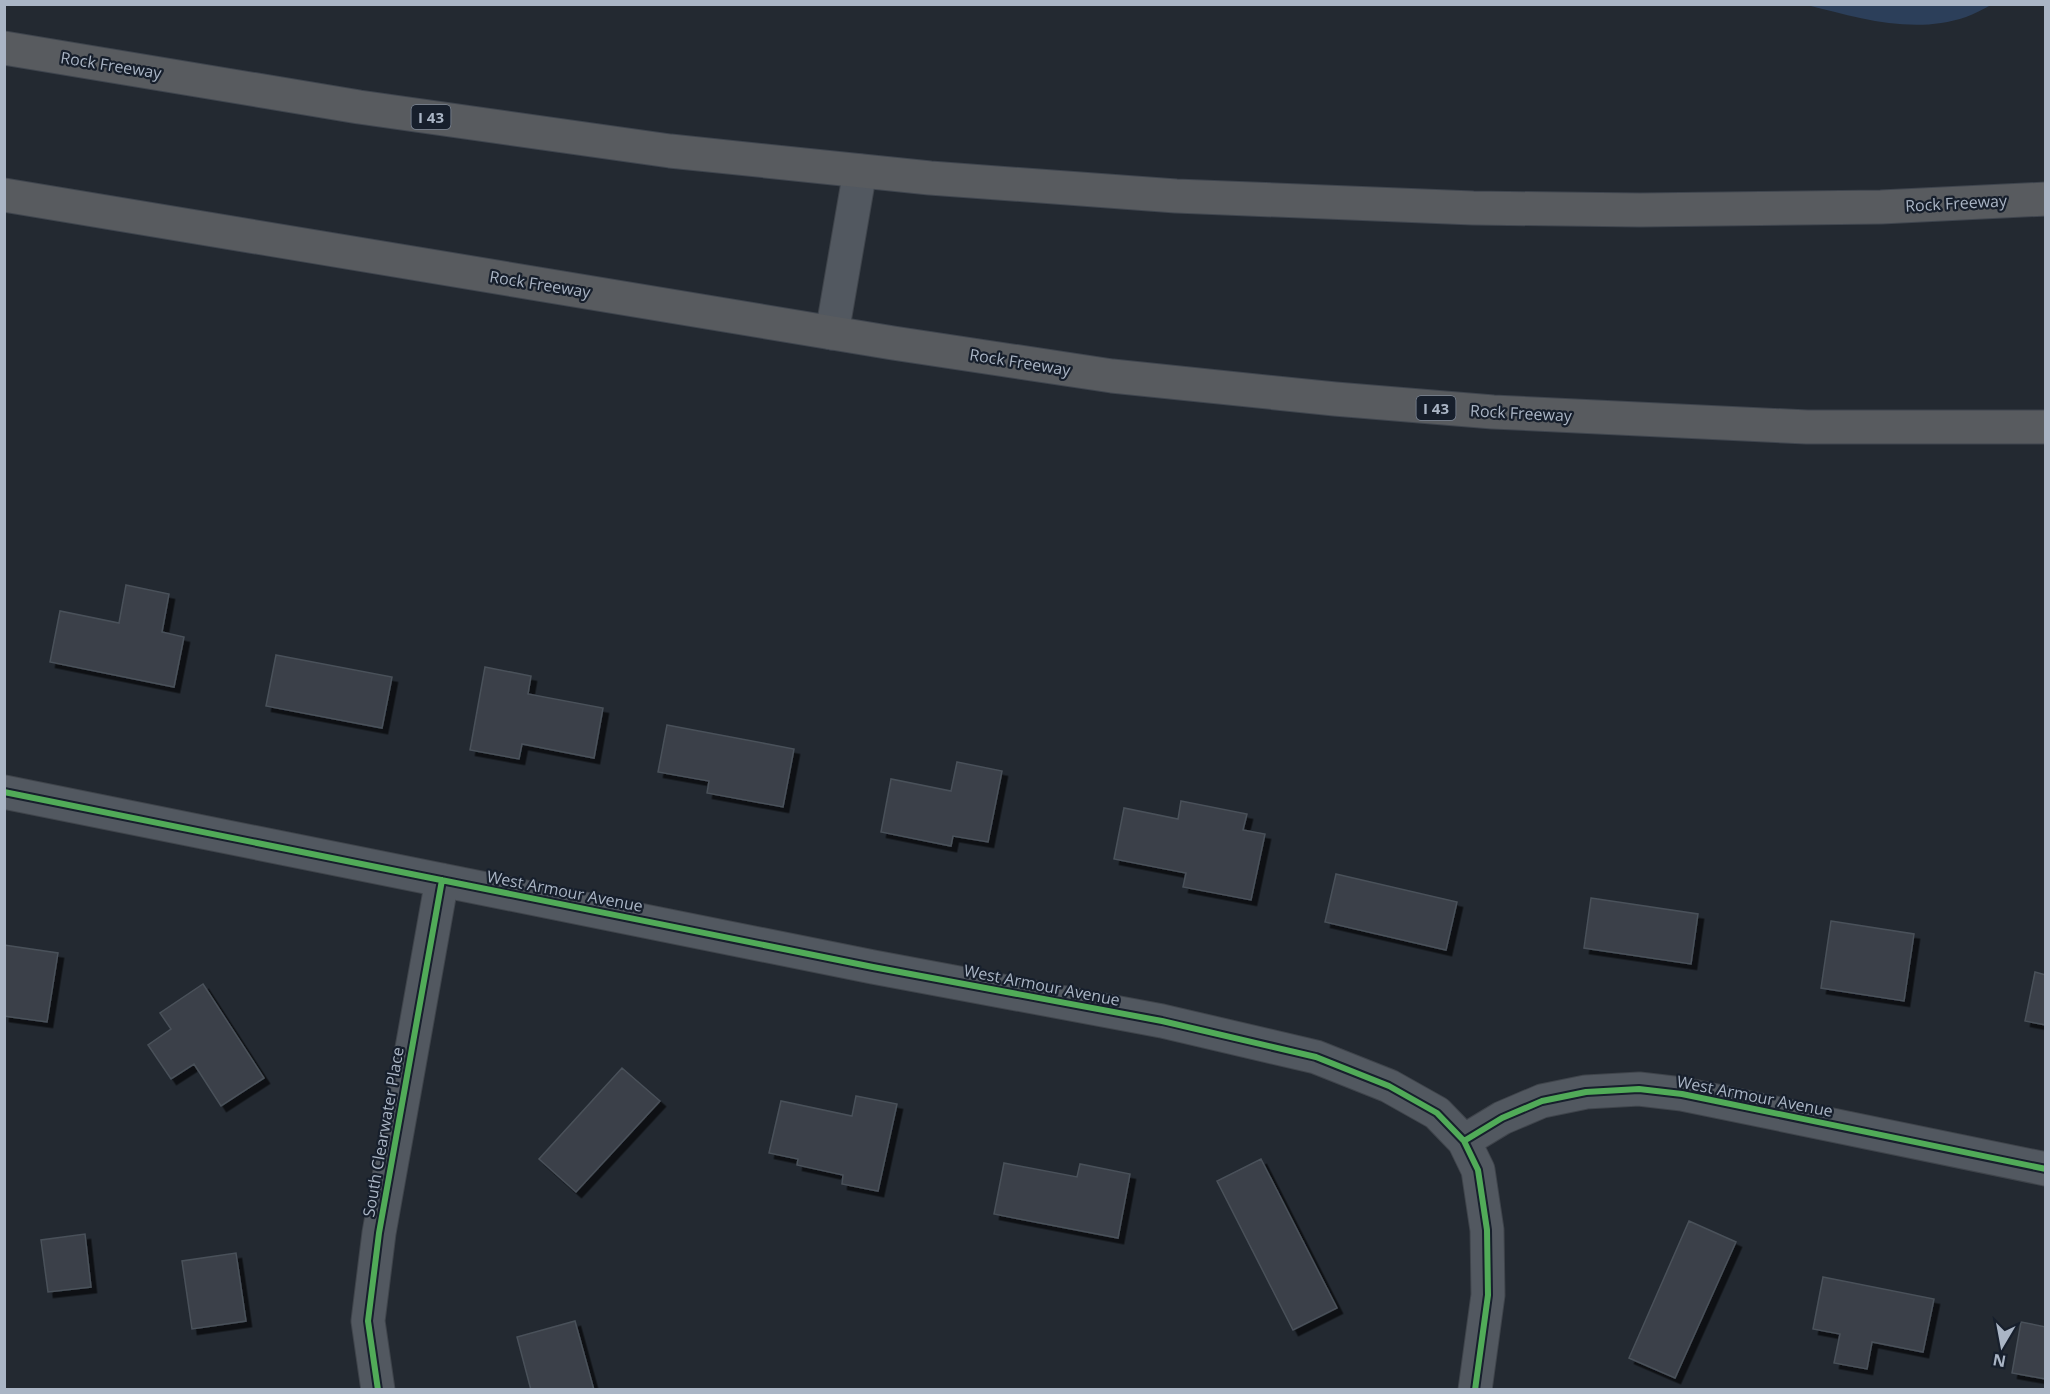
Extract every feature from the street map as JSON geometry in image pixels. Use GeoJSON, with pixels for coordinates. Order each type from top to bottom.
{"type":"FeatureCollection","features":[{"type":"Feature","properties":{"kind":"highway","name":"Rock Freeway"},"geometry":{"type":"LineString","coordinates":[[4,48],[370,108],[670,150],[860,171],[1176,196],[1473,208],[1640,210],[1846,207],[2046,199]]}},
{"type":"Feature","properties":{"kind":"highway","name":"Rock Freeway"},"geometry":{"type":"LineString","coordinates":[[4,195],[832,333],[1112,376],[1335,399],[1493,412],[1807,427],[2046,426]]}},
{"type":"Feature","properties":{"kind":"street"},"geometry":{"type":"LineString","coordinates":[[832,333],[860,171]]}},
{"type":"Feature","properties":{"kind":"street","name":"West Armour Avenue"},"geometry":{"type":"LineString","coordinates":[[4,792],[873,967],[1162,1021],[1316,1057],[1389,1086],[1437,1113],[1464,1141],[1502,1118],[1542,1101],[1586,1092],[1638,1089],[1682,1094],[2046,1169]]}},
{"type":"Feature","properties":{"kind":"street","name":"South Clearwater Place"},"geometry":{"type":"LineString","coordinates":[[378,1389],[368,1321],[379,1233],[442,880]]}},
{"type":"Feature","properties":{"kind":"street"},"geometry":{"type":"LineString","coordinates":[[1464,1141],[1478,1170],[1488,1230],[1488,1295],[1475,1389]]}},
{"type":"Feature","properties":{"kind":"water"},"geometry":{"type":"Polygon","coordinates":[[[1807,5],[1991,5],[1966,17],[1946,22],[1906,25],[1846,15],[1807,5]]]}},
{"type":"Feature","properties":{"kind":"building"},"geometry":{"type":"Polygon","coordinates":[[[126,585],[169,594],[162,632],[184,637],[174,687],[50,662],[60,611],[119,623],[126,585]]]}},
{"type":"Feature","properties":{"kind":"building"},"geometry":{"type":"Polygon","coordinates":[[[276,655],[392,677],[382,728],[266,706],[276,655]]]}},
{"type":"Feature","properties":{"kind":"building"},"geometry":{"type":"Polygon","coordinates":[[[485,667],[531,676],[528,694],[603,708],[594,758],[522,744],[519,759],[470,750],[485,667]]]}},
{"type":"Feature","properties":{"kind":"building"},"geometry":{"type":"Polygon","coordinates":[[[667,725],[794,749],[783,807],[707,793],[709,781],[658,772],[667,725]]]}},
{"type":"Feature","properties":{"kind":"building"},"geometry":{"type":"Polygon","coordinates":[[[957,762],[1002,771],[988,842],[953,836],[951,846],[881,832],[891,779],[951,791],[957,762]]]}},
{"type":"Feature","properties":{"kind":"building"},"geometry":{"type":"Polygon","coordinates":[[[1181,801],[1247,814],[1243,830],[1265,834],[1251,900],[1183,887],[1186,873],[1114,859],[1124,808],[1178,819],[1181,801]]]}},
{"type":"Feature","properties":{"kind":"building"},"geometry":{"type":"Polygon","coordinates":[[[1336,874],[1457,902],[1446,950],[1325,922],[1336,874]]]}},
{"type":"Feature","properties":{"kind":"building"},"geometry":{"type":"Polygon","coordinates":[[[1591,898],[1698,914],[1691,964],[1584,948],[1591,898]]]}},
{"type":"Feature","properties":{"kind":"building"},"geometry":{"type":"Polygon","coordinates":[[[1831,921],[1914,934],[1904,1001],[1821,988],[1831,921]]]}},
{"type":"Feature","properties":{"kind":"building"},"geometry":{"type":"Polygon","coordinates":[[[4,945],[58,953],[47,1022],[4,1016],[4,945]]]}},
{"type":"Feature","properties":{"kind":"building"},"geometry":{"type":"Polygon","coordinates":[[[2035,972],[2046,975],[2046,1025],[2025,1021],[2035,972]]]}},
{"type":"Feature","properties":{"kind":"building"},"geometry":{"type":"Polygon","coordinates":[[[203,984],[264,1078],[221,1106],[194,1064],[171,1079],[148,1045],[171,1029],[160,1013],[203,984]]]}},
{"type":"Feature","properties":{"kind":"building"},"geometry":{"type":"Polygon","coordinates":[[[622,1068],[660,1101],[576,1192],[539,1159],[622,1068]]]}},
{"type":"Feature","properties":{"kind":"building"},"geometry":{"type":"Polygon","coordinates":[[[856,1096],[897,1104],[878,1191],[842,1184],[843,1175],[797,1165],[798,1159],[769,1153],[781,1101],[852,1116],[856,1096]]]}},
{"type":"Feature","properties":{"kind":"building"},"geometry":{"type":"Polygon","coordinates":[[[1261,1159],[1337,1308],[1293,1330],[1217,1181],[1261,1159]]]}},
{"type":"Feature","properties":{"kind":"building"},"geometry":{"type":"Polygon","coordinates":[[[1004,1163],[1077,1177],[1080,1164],[1130,1174],[1118,1238],[994,1214],[1004,1163]]]}},
{"type":"Feature","properties":{"kind":"building"},"geometry":{"type":"Polygon","coordinates":[[[1689,1221],[1736,1242],[1675,1378],[1629,1358],[1689,1221]]]}},
{"type":"Feature","properties":{"kind":"building"},"geometry":{"type":"Polygon","coordinates":[[[85,1234],[91,1287],[48,1292],[41,1240],[85,1234]]]}},
{"type":"Feature","properties":{"kind":"building"},"geometry":{"type":"Polygon","coordinates":[[[236,1253],[246,1321],[192,1329],[182,1261],[236,1253]]]}},
{"type":"Feature","properties":{"kind":"building"},"geometry":{"type":"Polygon","coordinates":[[[1823,1277],[1934,1299],[1923,1352],[1872,1342],[1867,1369],[1834,1363],[1840,1334],[1813,1329],[1823,1277]]]}},
{"type":"Feature","properties":{"kind":"building"},"geometry":{"type":"Polygon","coordinates":[[[575,1321],[594,1390],[531,1390],[517,1337],[575,1321]]]}},
{"type":"Feature","properties":{"kind":"building"},"geometry":{"type":"Polygon","coordinates":[[[2021,1322],[2046,1327],[2046,1379],[2012,1373],[2021,1322]]]}},
{"type":"Feature","properties":{"kind":"cycle path"},"geometry":{"type":"LineString","coordinates":[[4,792],[873,967],[1162,1021],[1316,1057],[1389,1086],[1437,1113],[1464,1141],[1478,1170],[1487,1230],[1488,1295],[1475,1390]]}},
{"type":"Feature","properties":{"kind":"cycle path"},"geometry":{"type":"LineString","coordinates":[[378,1390],[368,1321],[379,1233],[442,880]]}},
{"type":"Feature","properties":{"kind":"cycle path"},"geometry":{"type":"LineString","coordinates":[[1464,1141],[1502,1118],[1542,1101],[1586,1092],[1639,1089],[1682,1094],[2046,1169]]}}]}
